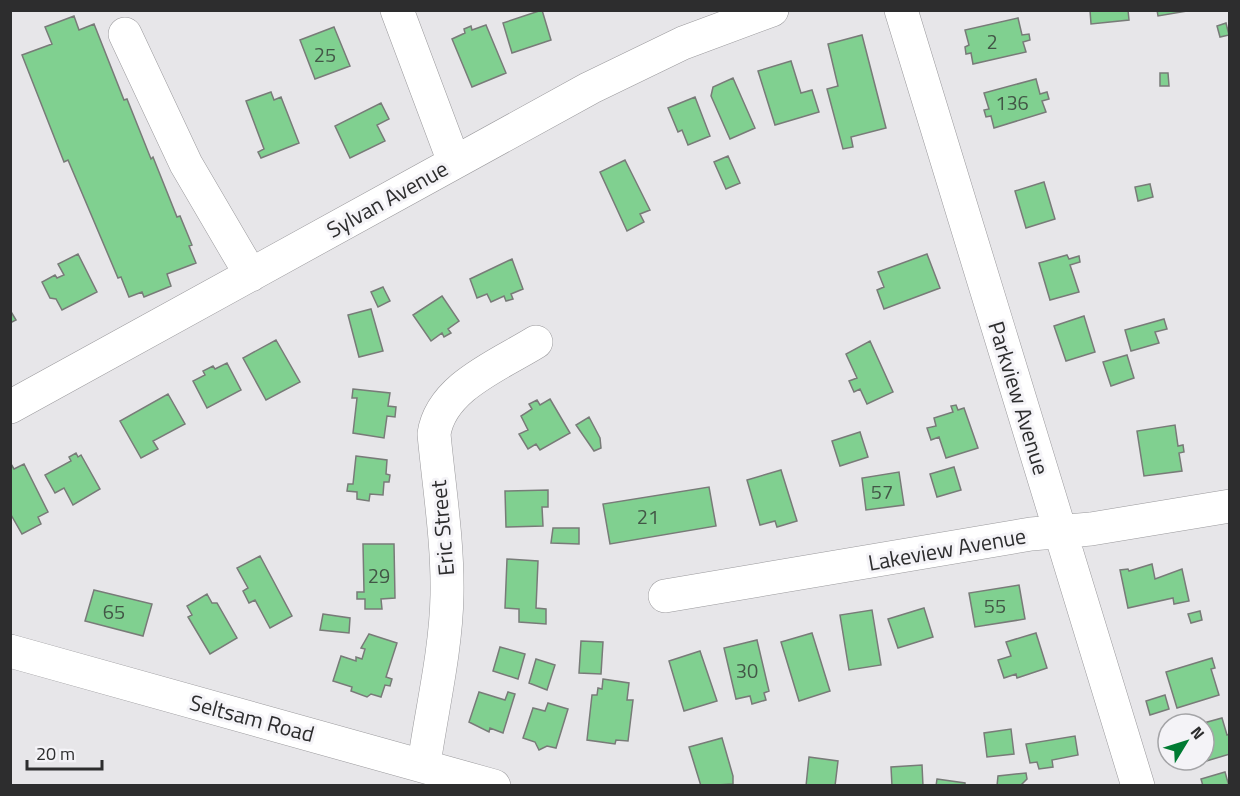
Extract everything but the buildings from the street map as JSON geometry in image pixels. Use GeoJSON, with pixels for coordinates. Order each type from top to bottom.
{"type":"FeatureCollection","features":[{"type":"Feature","properties":{"kind":"street"},"geometry":{"type":"LineString","coordinates":[[397,10],[454,162]]}},
{"type":"Feature","properties":{"kind":"street","name":"Sylvan Avenue"},"geometry":{"type":"LineString","coordinates":[[10,407],[591,88],[682,43],[772,10]]}},
{"type":"Feature","properties":{"kind":"street","name":"Parkview Avenue"},"geometry":{"type":"LineString","coordinates":[[902,10],[1138,786]]}},
{"type":"Feature","properties":{"kind":"street"},"geometry":{"type":"LineString","coordinates":[[126,34],[186,164],[251,274]]}},
{"type":"Feature","properties":{"kind":"street","name":"Eric Street"},"geometry":{"type":"LineString","coordinates":[[424,764],[447,605],[447,568],[434,434],[436,420],[445,404],[458,392],[536,342]]}},
{"type":"Feature","properties":{"kind":"street","name":"Lakeview Avenue"},"geometry":{"type":"LineString","coordinates":[[665,596],[1031,534],[1060,532],[1230,506]]}},
{"type":"Feature","properties":{"kind":"street","name":"Seltsam Road"},"geometry":{"type":"LineString","coordinates":[[10,651],[424,764],[494,786]]}}]}
